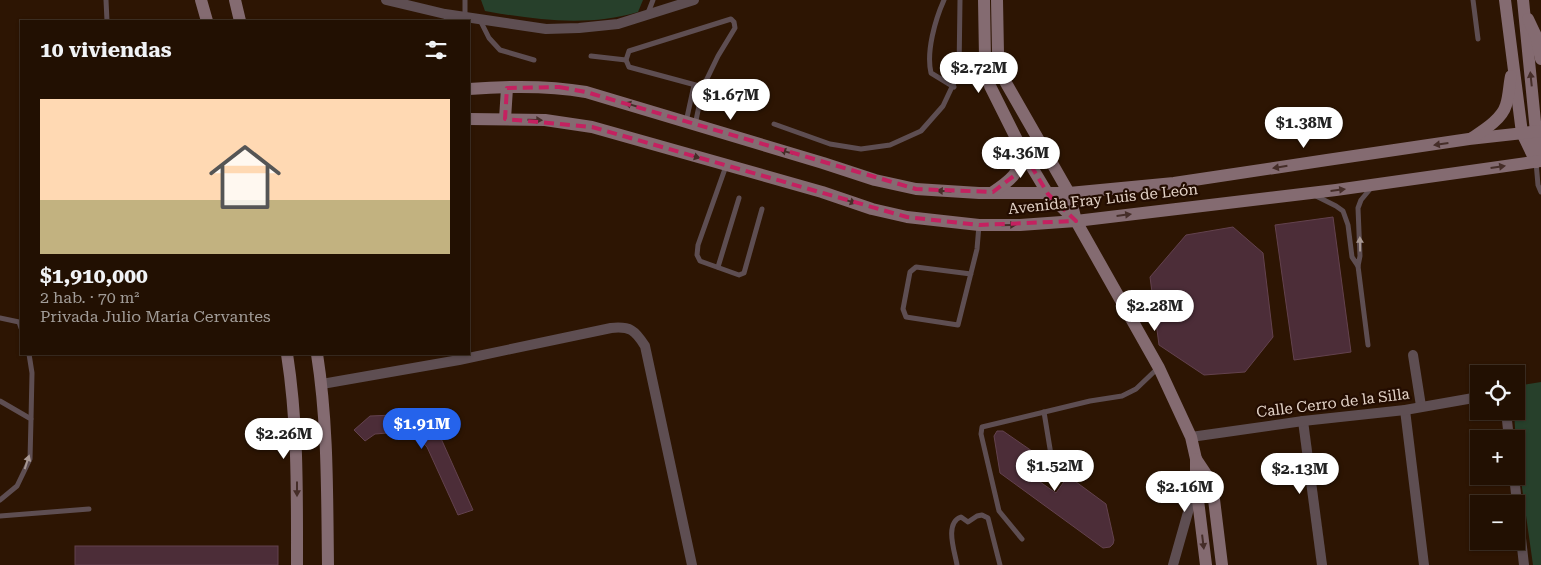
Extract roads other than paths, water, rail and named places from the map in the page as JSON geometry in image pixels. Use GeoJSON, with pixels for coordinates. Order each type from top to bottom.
{"type":"FeatureCollection","features":[{"type":"Feature","properties":{"kind":"main road"},"geometry":{"type":"LineString","coordinates":[[202,0],[207,20]]}},
{"type":"Feature","properties":{"kind":"main road"},"geometry":{"type":"LineString","coordinates":[[235,0],[240,20]]}},
{"type":"Feature","properties":{"kind":"main road"},"geometry":{"type":"LineString","coordinates":[[984,0],[987,78],[1024,154],[1048,194],[1076,221]]}},
{"type":"Feature","properties":{"kind":"main road"},"geometry":{"type":"LineString","coordinates":[[997,0],[998,54],[1002,76],[1069,193],[1076,221],[1159,368],[1191,437],[1196,459],[1196,484],[1206,565]]}},
{"type":"Feature","properties":{"kind":"main road"},"geometry":{"type":"LineString","coordinates":[[1505,0],[1522,133],[1538,162]]}},
{"type":"Feature","properties":{"kind":"main road"},"geometry":{"type":"LineString","coordinates":[[1524,6],[1536,36],[1541,59]]}},
{"type":"Feature","properties":{"kind":"main road"},"geometry":{"type":"LineString","coordinates":[[1524,6],[1539,131],[1538,162]]}},
{"type":"Feature","properties":{"kind":"main road"},"geometry":{"type":"LineString","coordinates":[[1469,140],[1499,117],[1506,106],[1513,59]]}},
{"type":"Feature","properties":{"kind":"main road","name":"Avenida Fray Luis de León"},"geometry":{"type":"LineString","coordinates":[[470,89],[534,86],[559,87],[586,92],[896,185],[931,190],[1048,194],[1174,183],[1539,131]]}},
{"type":"Feature","properties":{"kind":"main road"},"geometry":{"type":"LineString","coordinates":[[505,119],[507,88]]}},
{"type":"Feature","properties":{"kind":"main road","name":"Avenida Fray Luis de León"},"geometry":{"type":"LineString","coordinates":[[470,118],[545,120],[592,127],[907,217],[979,225],[1020,225],[1076,221],[1374,185],[1538,162]]}},
{"type":"Feature","properties":{"kind":"main road"},"geometry":{"type":"LineString","coordinates":[[993,192],[1015,175],[1024,154]]}},
{"type":"Feature","properties":{"kind":"main road"},"geometry":{"type":"LineString","coordinates":[[287,355],[292,385],[297,458],[298,565]]}},
{"type":"Feature","properties":{"kind":"main road"},"geometry":{"type":"LineString","coordinates":[[316,355],[322,384],[328,481],[328,565]]}},
{"type":"Feature","properties":{"kind":"main road"},"geometry":{"type":"LineString","coordinates":[[1196,459],[1212,483],[1222,565]]}},
{"type":"Feature","properties":{"kind":"street"},"geometry":{"type":"LineString","coordinates":[[386,0],[445,14],[546,28],[579,28],[618,24],[694,0]]}},
{"type":"Feature","properties":{"kind":"street"},"geometry":{"type":"LineString","coordinates":[[322,384],[459,360],[611,328],[623,327],[634,331],[645,346],[692,565]]}},
{"type":"Feature","properties":{"kind":"street"},"geometry":{"type":"LineString","coordinates":[[1413,355],[1421,406]]}},
{"type":"Feature","properties":{"kind":"street","name":"Calle Cerro de la Silla"},"geometry":{"type":"LineString","coordinates":[[1191,437],[1303,421],[1405,410],[1470,398]]}},
{"type":"Feature","properties":{"kind":"street"},"geometry":{"type":"LineString","coordinates":[[1405,410],[1424,565]]}},
{"type":"Feature","properties":{"kind":"street"},"geometry":{"type":"LineString","coordinates":[[1303,421],[1322,565]]}},
{"type":"Feature","properties":{"kind":"street"},"geometry":{"type":"LineString","coordinates":[[1173,565],[1196,484],[1212,483]]}},
{"type":"Feature","properties":{"kind":"street"},"geometry":{"type":"LineString","coordinates":[[1515,485],[1524,565]]}},
{"type":"Feature","properties":{"kind":"lane"},"geometry":{"type":"LineString","coordinates":[[106,0],[107,20]]}},
{"type":"Feature","properties":{"kind":"lane"},"geometry":{"type":"LineString","coordinates":[[464,0],[464,17]]}},
{"type":"Feature","properties":{"kind":"lane"},"geometry":{"type":"LineString","coordinates":[[647,15],[653,0]]}},
{"type":"Feature","properties":{"kind":"lane"},"geometry":{"type":"LineString","coordinates":[[944,0],[936,18],[929,59],[931,73],[954,87]]}},
{"type":"Feature","properties":{"kind":"lane"},"geometry":{"type":"LineString","coordinates":[[774,124],[830,144],[861,149],[890,145],[921,131],[943,106],[960,72],[960,0]]}},
{"type":"Feature","properties":{"kind":"lane"},"geometry":{"type":"LineString","coordinates":[[1473,0],[1478,40]]}},
{"type":"Feature","properties":{"kind":"lane"},"geometry":{"type":"LineString","coordinates":[[479,19],[489,38],[500,50],[534,60]]}},
{"type":"Feature","properties":{"kind":"lane"},"geometry":{"type":"LineString","coordinates":[[691,124],[703,87],[718,56],[736,28],[734,22],[731,19],[628,51],[626,60],[629,67],[703,87]]}},
{"type":"Feature","properties":{"kind":"lane"},"geometry":{"type":"LineString","coordinates":[[591,56],[626,60]]}},
{"type":"Feature","properties":{"kind":"lane"},"geometry":{"type":"LineString","coordinates":[[691,124],[694,85]]}},
{"type":"Feature","properties":{"kind":"lane"},"geometry":{"type":"LineString","coordinates":[[1538,162],[1541,192]]}},
{"type":"Feature","properties":{"kind":"lane"},"geometry":{"type":"LineString","coordinates":[[726,166],[698,245],[697,255],[700,261],[739,275],[744,273],[762,208]]}},
{"type":"Feature","properties":{"kind":"lane"},"geometry":{"type":"LineString","coordinates":[[1368,345],[1358,266],[1360,256],[1358,208],[1361,200],[1374,185]]}},
{"type":"Feature","properties":{"kind":"lane"},"geometry":{"type":"LineString","coordinates":[[1309,193],[1343,211],[1348,225],[1352,257],[1358,266]]}},
{"type":"Feature","properties":{"kind":"lane"},"geometry":{"type":"LineString","coordinates":[[718,267],[739,198]]}},
{"type":"Feature","properties":{"kind":"lane"},"geometry":{"type":"LineString","coordinates":[[971,274],[916,267],[910,272],[904,309],[906,317],[958,325],[971,274],[977,249],[979,225]]}},
{"type":"Feature","properties":{"kind":"lane"},"geometry":{"type":"LineString","coordinates":[[0,318],[20,324]]}},
{"type":"Feature","properties":{"kind":"lane"},"geometry":{"type":"LineString","coordinates":[[0,500],[17,486],[30,459],[32,372],[29,355]]}},
{"type":"Feature","properties":{"kind":"lane"},"geometry":{"type":"LineString","coordinates":[[1022,539],[999,511],[981,429],[986,426],[1044,412],[1122,396],[1136,389],[1159,368]]}},
{"type":"Feature","properties":{"kind":"lane"},"geometry":{"type":"LineString","coordinates":[[0,401],[31,418]]}},
{"type":"Feature","properties":{"kind":"lane"},"geometry":{"type":"LineString","coordinates":[[1044,412],[1053,466]]}},
{"type":"Feature","properties":{"kind":"lane"},"geometry":{"type":"LineString","coordinates":[[0,516],[89,509]]}},
{"type":"Feature","properties":{"kind":"lane"},"geometry":{"type":"LineString","coordinates":[[957,565],[952,536],[953,525],[961,517],[968,522],[982,514],[988,518],[1000,565]]}},
{"type":"Feature","properties":{"kind":"lane"},"geometry":{"type":"LineString","coordinates":[[951,565],[955,556]]}}]}
